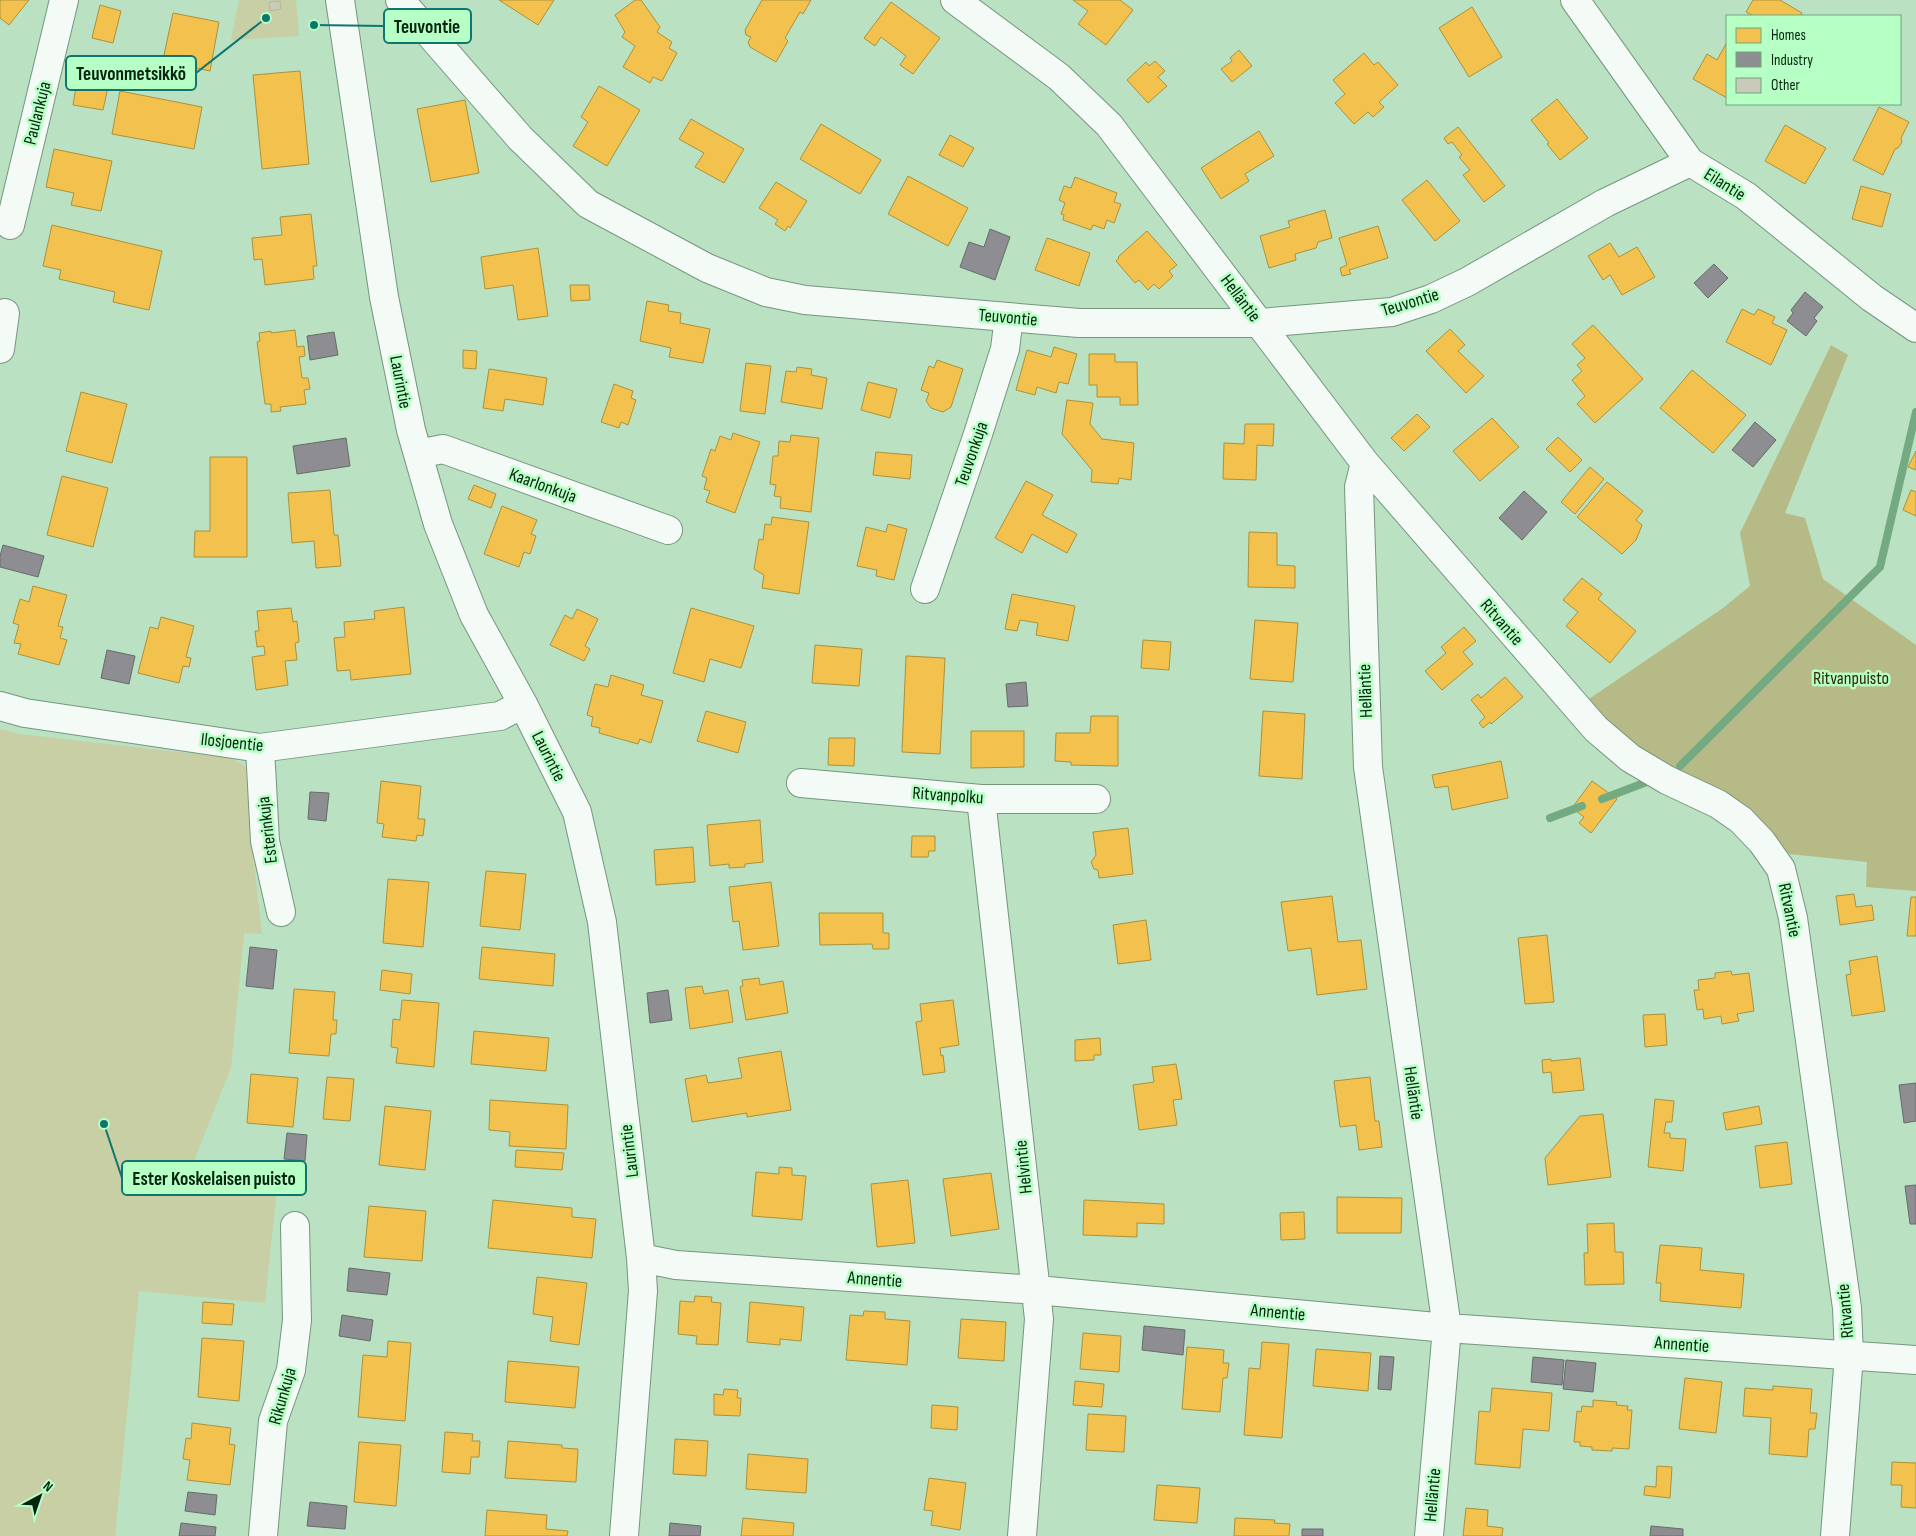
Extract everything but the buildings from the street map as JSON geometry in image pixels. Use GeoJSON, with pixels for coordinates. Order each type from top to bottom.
{"type":"FeatureCollection","features":[{"type":"Feature","properties":{"kind":"street","name":"Paulankuja"},"geometry":{"type":"LineString","coordinates":[[10,225],[64,0]]}},
{"type":"Feature","properties":{"kind":"street","name":"Laurintie"},"geometry":{"type":"LineString","coordinates":[[340,0],[384,297],[410,430],[438,524],[474,615],[523,704],[577,812],[602,922],[641,1258],[643,1291],[624,1536]]}},
{"type":"Feature","properties":{"kind":"street","name":"Eilantie"},"geometry":{"type":"LineString","coordinates":[[1575,0],[1690,162],[1746,196],[1872,298],[1916,328]]}},
{"type":"Feature","properties":{"kind":"street","name":"Helläntie"},"geometry":{"type":"LineString","coordinates":[[967,3],[1059,77],[1110,125],[1365,463],[1359,487],[1368,767],[1447,1328],[1429,1536]]}},
{"type":"Feature","properties":{"kind":"street","name":"Teuvontie"},"geometry":{"type":"LineString","coordinates":[[413,5],[520,138],[588,204],[707,268],[766,292],[805,300],[1079,323],[1260,323],[1392,312],[1431,299],[1467,282],[1605,203],[1690,162]]}},
{"type":"Feature","properties":{"kind":"street"},"geometry":{"type":"LineString","coordinates":[[0,349],[5,313]]}},
{"type":"Feature","properties":{"kind":"street","name":"Teuvonkuja"},"geometry":{"type":"LineString","coordinates":[[925,589],[1005,349],[1009,317]]}},
{"type":"Feature","properties":{"kind":"street","name":"Kaarlonkuja"},"geometry":{"type":"LineString","coordinates":[[418,454],[443,449],[668,530]]}},
{"type":"Feature","properties":{"kind":"street","name":"Ritvantie"},"geometry":{"type":"LineString","coordinates":[[1365,463],[1596,729],[1630,758],[1667,780],[1718,804],[1741,820],[1762,842],[1781,869],[1793,918],[1847,1308],[1849,1355],[1835,1536]]}},
{"type":"Feature","properties":{"kind":"street","name":"Ilosjoentie"},"geometry":{"type":"LineString","coordinates":[[0,706],[25,713],[260,748],[500,716],[523,704]]}},
{"type":"Feature","properties":{"kind":"street","name":"Esterinkuja"},"geometry":{"type":"LineString","coordinates":[[260,748],[265,841],[281,912]]}},
{"type":"Feature","properties":{"kind":"street","name":"Ritvanpolku"},"geometry":{"type":"LineString","coordinates":[[801,783],[981,799],[1096,799]]}},
{"type":"Feature","properties":{"kind":"street","name":"Helvintie"},"geometry":{"type":"LineString","coordinates":[[981,799],[1039,1319],[1022,1536]]}},
{"type":"Feature","properties":{"kind":"street","name":"Rikunkuja"},"geometry":{"type":"LineString","coordinates":[[263,1536],[273,1421],[291,1370],[297,1320],[295,1226]]}},
{"type":"Feature","properties":{"kind":"street","name":"Annentie"},"geometry":{"type":"LineString","coordinates":[[641,1258],[676,1265],[1037,1290],[1447,1328],[1916,1360]]}},
{"type":"Feature","properties":{"kind":"green space"},"geometry":{"type":"Polygon","coordinates":[[[239,0],[296,0],[299,36],[231,40],[239,0]]]}},
{"type":"Feature","properties":{"kind":"green space","name":"Ritvanpuisto"},"geometry":{"type":"Polygon","coordinates":[[[1831,345],[1848,355],[1785,513],[1805,518],[1823,579],[1916,645],[1916,891],[1866,887],[1867,862],[1789,854],[1732,797],[1655,757],[1628,739],[1586,701],[1723,608],[1750,586],[1740,533],[1831,345]]]}},
{"type":"Feature","properties":{"kind":"green space"},"geometry":{"type":"Polygon","coordinates":[[[0,729],[19,734],[232,758],[246,767],[249,818],[262,934],[244,933],[231,1068],[186,1181],[277,1188],[265,1303],[139,1291],[115,1536],[0,1536],[0,729]]]}},
{"type":"Feature","properties":{"kind":"waterway"},"geometry":{"type":"LineString","coordinates":[[1680,766],[1880,567],[1916,412]]}},
{"type":"Feature","properties":{"kind":"waterway"},"geometry":{"type":"LineString","coordinates":[[1602,799],[1652,780]]}},
{"type":"Feature","properties":{"kind":"waterway"},"geometry":{"type":"LineString","coordinates":[[1550,818],[1582,806]]}},
{"type":"Feature","properties":{"kind":"place","name":"Teuvonmetsikkö"},"geometry":{"type":"Point","coordinates":[266,18]}},
{"type":"Feature","properties":{"kind":"place","name":"Teuvontie"},"geometry":{"type":"Point","coordinates":[314,25]}},
{"type":"Feature","properties":{"kind":"place","name":"Ester Koskelaisen puisto"},"geometry":{"type":"Point","coordinates":[104,1124]}}]}
